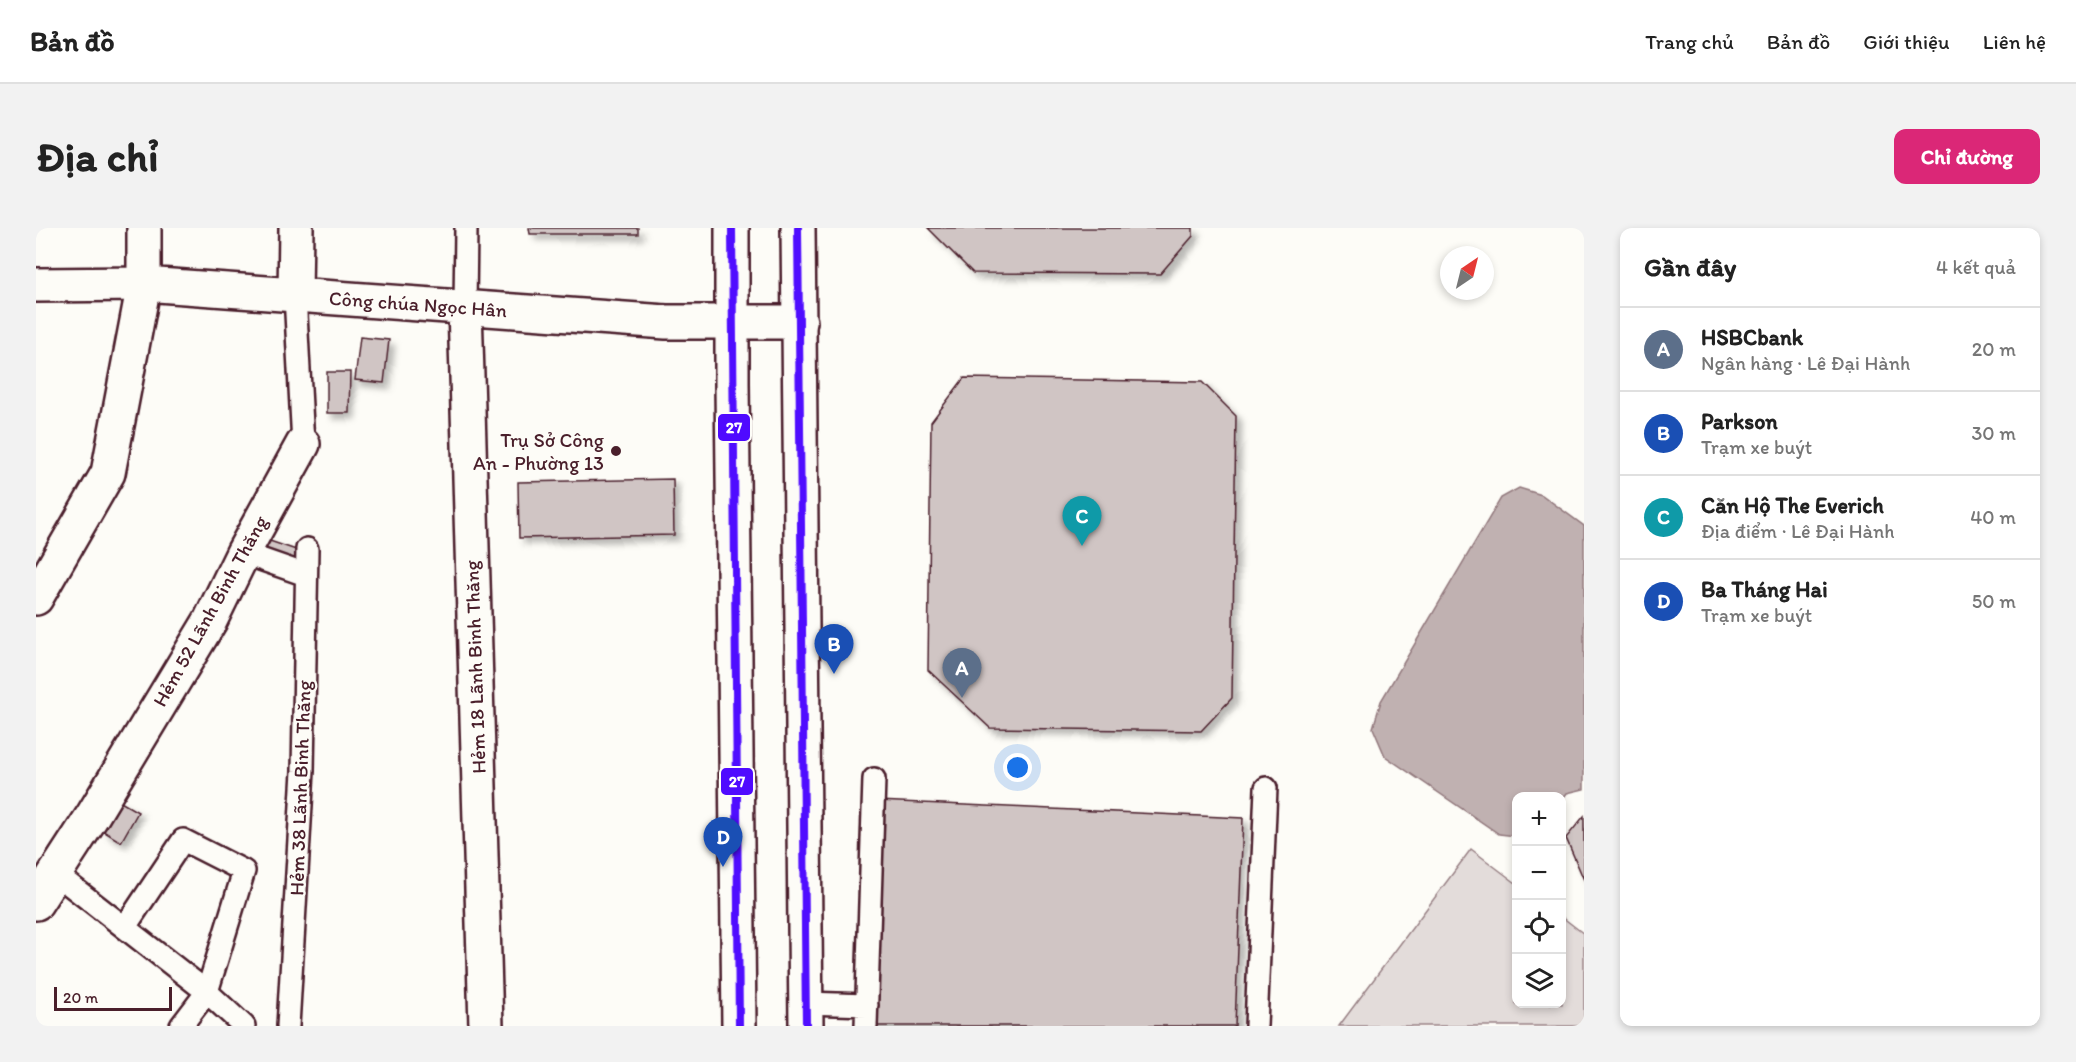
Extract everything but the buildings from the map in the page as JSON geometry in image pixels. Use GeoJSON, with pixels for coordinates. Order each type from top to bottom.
{"type":"FeatureCollection","features":[{"type":"Feature","properties":{"kind":"street"},"geometry":{"type":"LineString","coordinates":[[36,598],[108,473],[144,284],[144,228]]}},
{"type":"Feature","properties":{"kind":"street"},"geometry":{"type":"LineString","coordinates":[[295,295],[296,228]]}},
{"type":"Feature","properties":{"kind":"street"},"geometry":{"type":"LineString","coordinates":[[732,228],[739,1026]]}},
{"type":"Feature","properties":{"kind":"street"},"geometry":{"type":"LineString","coordinates":[[798,228],[806,1014]]}},
{"type":"Feature","properties":{"kind":"street","name":"Công chúa Ngọc Hân"},"geometry":{"type":"LineString","coordinates":[[36,285],[144,284],[666,322],[800,322]]}},
{"type":"Feature","properties":{"kind":"street","name":"Hẻm 18 Lãnh Binh Thăng"},"geometry":{"type":"LineString","coordinates":[[465,307],[486,1026]]}},
{"type":"Feature","properties":{"kind":"street","name":"Hẻm 52 Lãnh Binh Thăng"},"geometry":{"type":"LineString","coordinates":[[36,903],[210,621],[243,553],[303,444]]}},
{"type":"Feature","properties":{"kind":"lane"},"geometry":{"type":"LineString","coordinates":[[465,307],[466,228]]}},
{"type":"Feature","properties":{"kind":"lane","name":"Hẻm 52 Lãnh Binh Thăng"},"geometry":{"type":"LineString","coordinates":[[295,295],[303,444]]}},
{"type":"Feature","properties":{"kind":"lane","name":"Hẻm 38 Lãnh Binh Thăng"},"geometry":{"type":"LineString","coordinates":[[288,1026],[303,771],[307,549]]}},
{"type":"Feature","properties":{"kind":"lane"},"geometry":{"type":"LineString","coordinates":[[243,553],[306,575]]}},
{"type":"Feature","properties":{"kind":"lane"},"geometry":{"type":"LineString","coordinates":[[866,1026],[874,779]]}},
{"type":"Feature","properties":{"kind":"lane"},"geometry":{"type":"LineString","coordinates":[[1256,1026],[1266,788]]}},
{"type":"Feature","properties":{"kind":"lane"},"geometry":{"type":"LineString","coordinates":[[125,927],[183,840],[244,872],[207,992],[181,1026]]}},
{"type":"Feature","properties":{"kind":"lane"},"geometry":{"type":"LineString","coordinates":[[56,874],[207,992],[244,1026]]}},
{"type":"Feature","properties":{"kind":"lane"},"geometry":{"type":"LineString","coordinates":[[806,1014],[867,1005]]}},
{"type":"Feature","properties":{"kind":"shaded area"},"geometry":{"type":"Polygon","coordinates":[[[1519,488],[1542,495],[1584,526],[1584,789],[1566,794],[1566,792],[1512,792],[1512,836],[1499,834],[1385,756],[1373,728],[1381,701],[1501,498],[1519,488]]]}},
{"type":"Feature","properties":{"kind":"shaded area"},"geometry":{"type":"Polygon","coordinates":[[[1471,849],[1512,880],[1512,1008],[1566,1008],[1566,920],[1584,934],[1584,1026],[1339,1026],[1471,849]]]}},
{"type":"Feature","properties":{"kind":"transit line","name":"27"},"geometry":{"type":"LineString","coordinates":[[732,228],[739,1026]]}},
{"type":"Feature","properties":{"kind":"transit line","name":"27"},"geometry":{"type":"LineString","coordinates":[[798,228],[806,1026]]}},
{"type":"Feature","properties":{"kind":"place","name":"Trụ Sở Công An - Phường 13"},"geometry":{"type":"Point","coordinates":[616,451]}},
{"type":"Feature","properties":{"kind":"place","name":"Căn Hộ The Everich"},"geometry":{"type":"Point","coordinates":[1082,546]}},
{"type":"Feature","properties":{"kind":"place","name":"Parkson"},"geometry":{"type":"Point","coordinates":[834,674]}},
{"type":"Feature","properties":{"kind":"place","name":"HSBCbank"},"geometry":{"type":"Point","coordinates":[962,698]}},
{"type":"Feature","properties":{"kind":"place","name":"Ba Tháng Hai"},"geometry":{"type":"Point","coordinates":[723,867]}}]}
